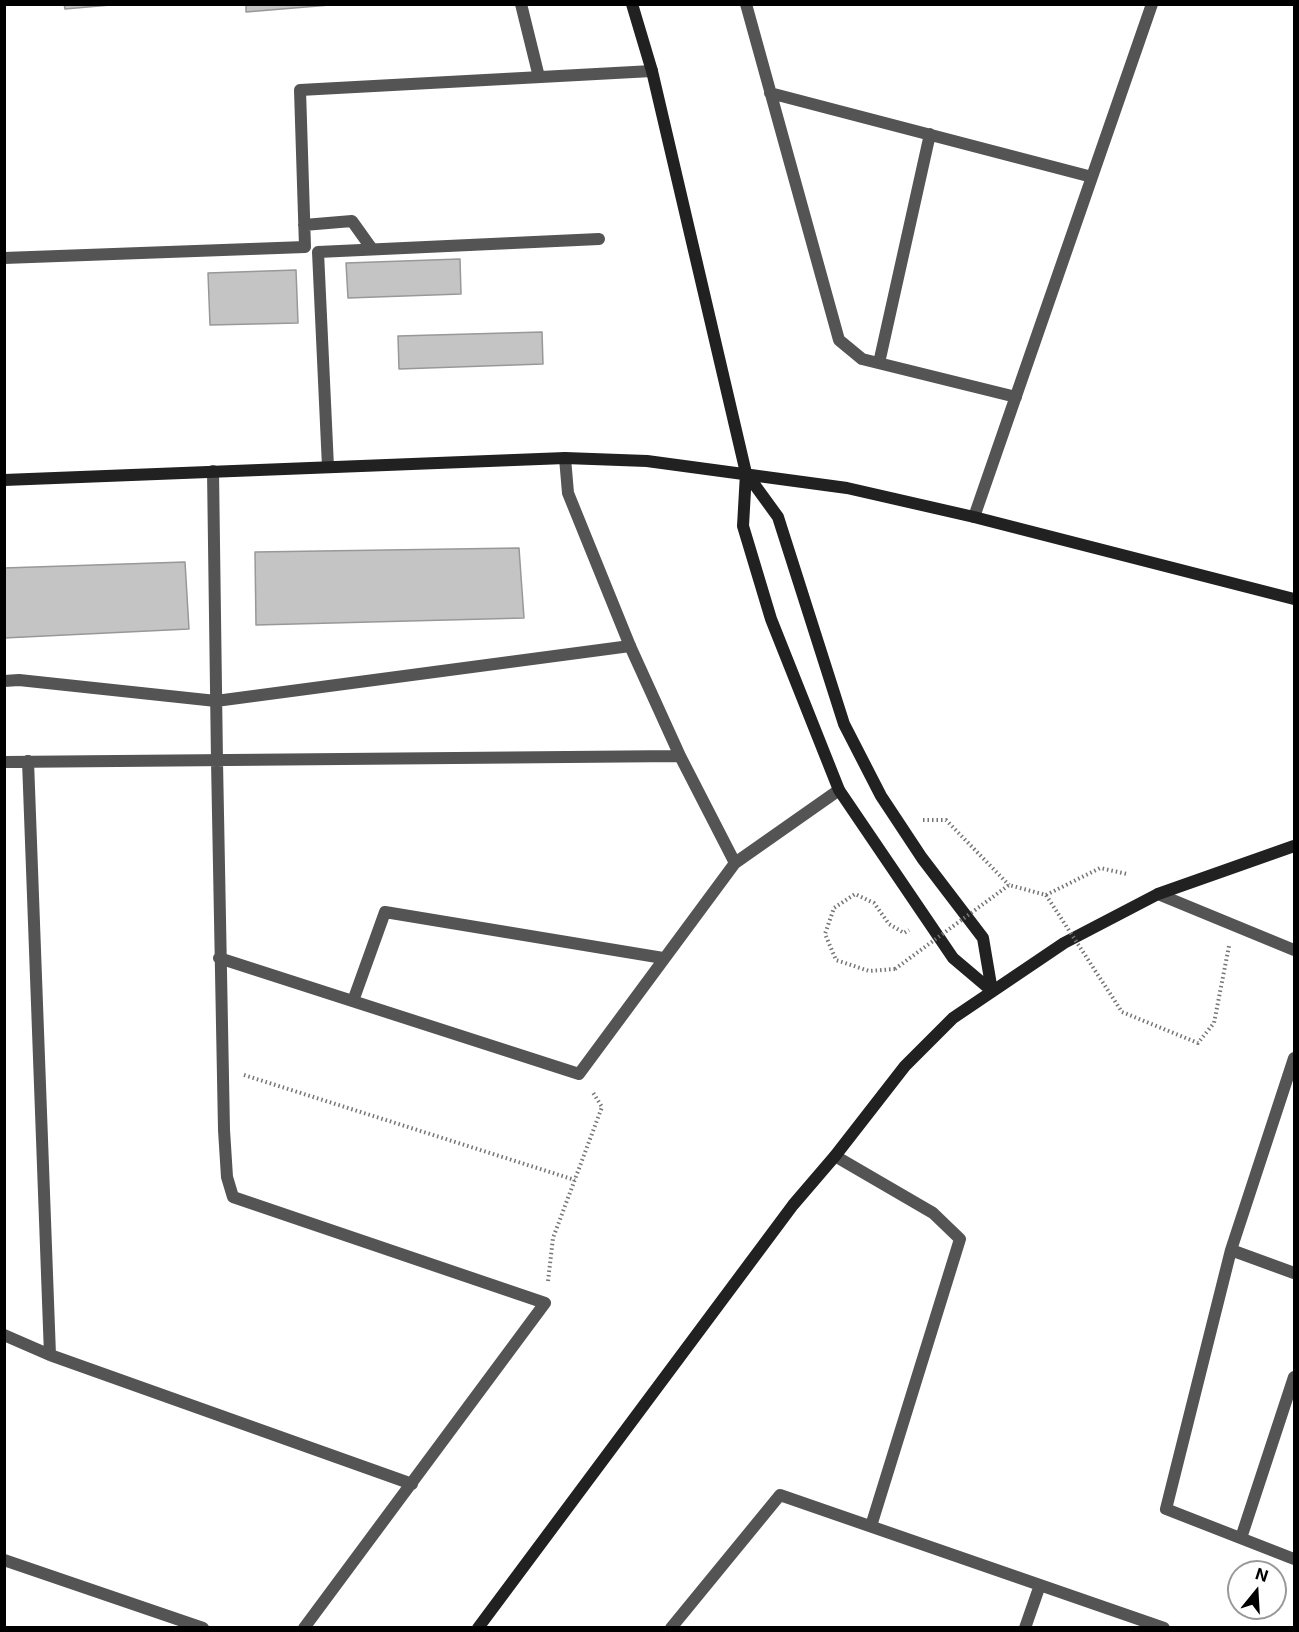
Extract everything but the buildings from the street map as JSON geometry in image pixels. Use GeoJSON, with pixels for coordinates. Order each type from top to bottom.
{"type":"FeatureCollection","features":[{"type":"Feature","properties":{"kind":"street"},"geometry":{"type":"LineString","coordinates":[[521,4],[539,77]]}},
{"type":"Feature","properties":{"kind":"street"},"geometry":{"type":"LineString","coordinates":[[632,4],[652,71],[746,473],[742,526],[771,619],[839,790],[953,958],[992,991]]}},
{"type":"Feature","properties":{"kind":"street"},"geometry":{"type":"LineString","coordinates":[[746,4],[839,340],[862,359],[1016,397]]}},
{"type":"Feature","properties":{"kind":"street"},"geometry":{"type":"LineString","coordinates":[[974,517],[1149,5]]}},
{"type":"Feature","properties":{"kind":"street"},"geometry":{"type":"LineString","coordinates":[[4,258],[304,247],[300,90],[652,71]]}},
{"type":"Feature","properties":{"kind":"street"},"geometry":{"type":"LineString","coordinates":[[770,93],[1092,177]]}},
{"type":"Feature","properties":{"kind":"street"},"geometry":{"type":"LineString","coordinates":[[879,363],[930,134]]}},
{"type":"Feature","properties":{"kind":"street"},"geometry":{"type":"LineString","coordinates":[[304,225],[352,222],[372,249]]}},
{"type":"Feature","properties":{"kind":"street"},"geometry":{"type":"LineString","coordinates":[[328,467],[318,252],[599,238]]}},
{"type":"Feature","properties":{"kind":"street"},"geometry":{"type":"LineString","coordinates":[[565,458],[568,493],[630,646],[680,756],[735,863]]}},
{"type":"Feature","properties":{"kind":"street"},"geometry":{"type":"LineString","coordinates":[[4,480],[565,458],[647,461],[847,488],[974,517],[1294,599]]}},
{"type":"Feature","properties":{"kind":"street"},"geometry":{"type":"LineString","coordinates":[[213,471],[222,1068],[227,1177],[233,1197],[545,1303],[304,1628]]}},
{"type":"Feature","properties":{"kind":"street"},"geometry":{"type":"LineString","coordinates":[[746,473],[778,517],[844,724],[886,804],[922,858],[983,938],[992,991]]}},
{"type":"Feature","properties":{"kind":"street"},"geometry":{"type":"LineString","coordinates":[[4,681],[19,680],[216,701],[630,646]]}},
{"type":"Feature","properties":{"kind":"street"},"geometry":{"type":"LineString","coordinates":[[4,762],[680,756]]}},
{"type":"Feature","properties":{"kind":"street"},"geometry":{"type":"LineString","coordinates":[[28,761],[50,1355]]}},
{"type":"Feature","properties":{"kind":"street"},"geometry":{"type":"LineString","coordinates":[[219,958],[579,1074],[735,863],[839,790]]}},
{"type":"Feature","properties":{"kind":"street"},"geometry":{"type":"LineString","coordinates":[[478,1628],[793,1204],[835,1156],[905,1066],[953,1018],[1064,943],[1158,894],[1294,846]]}},
{"type":"Feature","properties":{"kind":"street"},"geometry":{"type":"LineString","coordinates":[[1158,894],[1294,950]]}},
{"type":"Feature","properties":{"kind":"street"},"geometry":{"type":"LineString","coordinates":[[353,1001],[385,912],[663,958]]}},
{"type":"Feature","properties":{"kind":"street"},"geometry":{"type":"LineString","coordinates":[[1294,1058],[1231,1250],[1166,1509],[1294,1559]]}},
{"type":"Feature","properties":{"kind":"street"},"geometry":{"type":"LineString","coordinates":[[835,1156],[933,1213],[960,1239],[871,1526]]}},
{"type":"Feature","properties":{"kind":"street"},"geometry":{"type":"LineString","coordinates":[[1231,1250],[1294,1273]]}},
{"type":"Feature","properties":{"kind":"street"},"geometry":{"type":"LineString","coordinates":[[4,1335],[50,1355],[412,1484]]}},
{"type":"Feature","properties":{"kind":"street"},"geometry":{"type":"LineString","coordinates":[[1241,1538],[1294,1377]]}},
{"type":"Feature","properties":{"kind":"street"},"geometry":{"type":"LineString","coordinates":[[671,1628],[780,1495],[1164,1628]]}},
{"type":"Feature","properties":{"kind":"street"},"geometry":{"type":"LineString","coordinates":[[4,1560],[203,1628]]}},
{"type":"Feature","properties":{"kind":"street"},"geometry":{"type":"LineString","coordinates":[[1025,1628],[1040,1585]]}},
{"type":"Feature","properties":{"kind":"path"},"geometry":{"type":"LineString","coordinates":[[921,820],[946,820],[1009,885],[1046,895],[1100,868],[1127,874]]}},
{"type":"Feature","properties":{"kind":"path"},"geometry":{"type":"LineString","coordinates":[[927,920],[904,933],[889,924],[874,903],[855,894],[834,908],[825,934],[836,960],[869,971],[895,969],[1009,885]]}},
{"type":"Feature","properties":{"kind":"path"},"geometry":{"type":"LineString","coordinates":[[1046,895],[1122,1012],[1198,1043],[1214,1023],[1234,925]]}},
{"type":"Feature","properties":{"kind":"path"},"geometry":{"type":"LineString","coordinates":[[222,1068],[575,1180]]}},
{"type":"Feature","properties":{"kind":"path"},"geometry":{"type":"LineString","coordinates":[[545,1303],[553,1238],[602,1107],[579,1074]]}}]}
